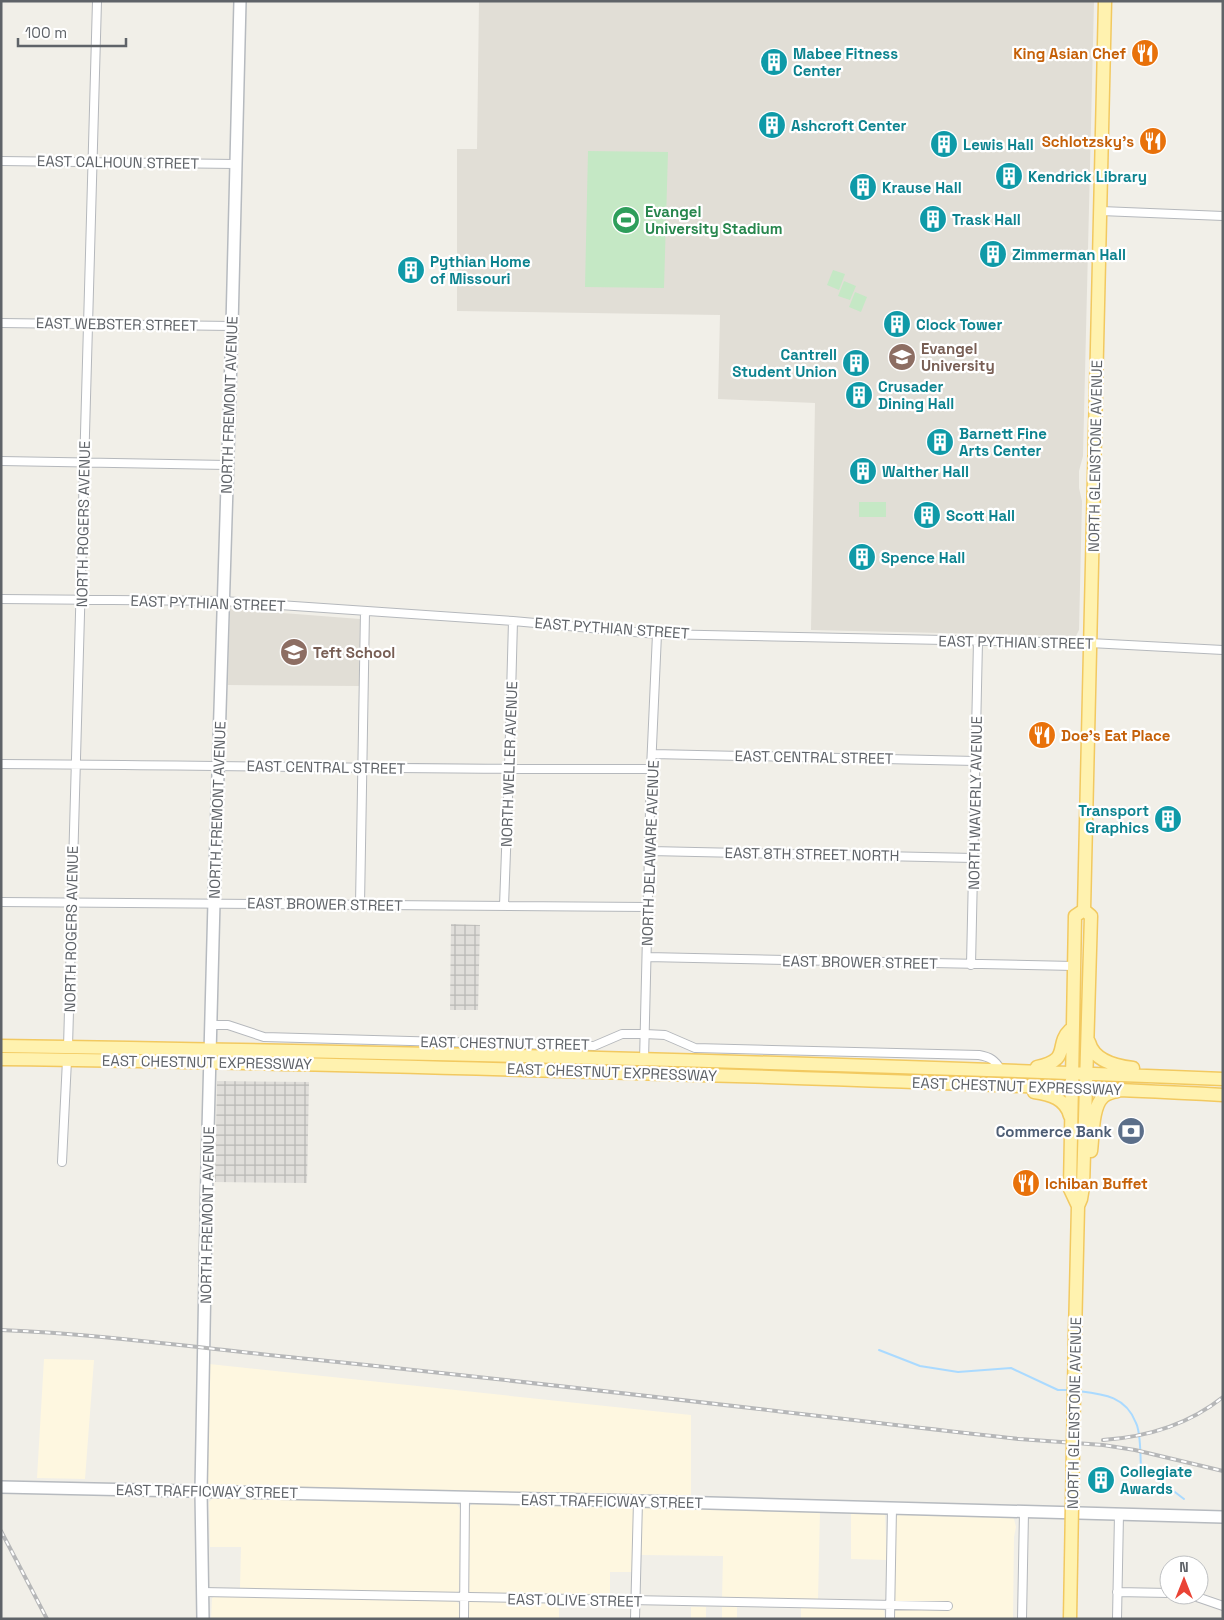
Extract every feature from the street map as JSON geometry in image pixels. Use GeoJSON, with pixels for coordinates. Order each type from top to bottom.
{"type":"FeatureCollection","features":[{"type":"Feature","properties":{"kind":"main road","name":"NORTH GLENSTONE AVENUE"},"geometry":{"type":"LineString","coordinates":[[1084,910],[1105,1]]}},
{"type":"Feature","properties":{"kind":"main road","name":"NORTH GLENSTONE AVENUE"},"geometry":{"type":"LineString","coordinates":[[1070,1619],[1078,1206],[1070,1189],[1072,1028],[1075,916],[1084,910]]}},
{"type":"Feature","properties":{"kind":"main road","name":"NORTH GLENSTONE AVENUE"},"geometry":{"type":"LineString","coordinates":[[1078,1206],[1082,1199],[1083,1187],[1091,916],[1084,910]]}},
{"type":"Feature","properties":{"kind":"main road"},"geometry":{"type":"LineString","coordinates":[[1017,1071],[1052,1063],[1061,1053],[1066,1034],[1072,1028]]}},
{"type":"Feature","properties":{"kind":"main road"},"geometry":{"type":"LineString","coordinates":[[1088,1037],[1095,1054],[1115,1066],[1214,1074],[1223,1078]]}},
{"type":"Feature","properties":{"kind":"main road","name":"EAST CHESTNUT EXPRESSWAY"},"geometry":{"type":"LineString","coordinates":[[1,1046],[68,1054]]}},
{"type":"Feature","properties":{"kind":"main road","name":"EAST CHESTNUT EXPRESSWAY"},"geometry":{"type":"LineString","coordinates":[[1,1059],[68,1054],[644,1060],[1223,1078]]}},
{"type":"Feature","properties":{"kind":"main road","name":"EAST CHESTNUT EXPRESSWAY"},"geometry":{"type":"LineString","coordinates":[[210,1055],[644,1073],[1072,1087],[1223,1095]]}},
{"type":"Feature","properties":{"kind":"main road"},"geometry":{"type":"LineString","coordinates":[[914,1082],[936,1088],[1048,1094],[1066,1104],[1071,1124]]}},
{"type":"Feature","properties":{"kind":"main road"},"geometry":{"type":"LineString","coordinates":[[1083,1187],[1089,1167],[1096,1112],[1099,1103],[1107,1094],[1123,1090]]}},
{"type":"Feature","properties":{"kind":"street","name":"NORTH ROGERS AVENUE"},"geometry":{"type":"LineString","coordinates":[[62,1162],[68,1054],[97,1]]}},
{"type":"Feature","properties":{"kind":"street","name":"NORTH FREMONT AVENUE"},"geometry":{"type":"LineString","coordinates":[[203,1619],[201,1491],[210,1055],[240,1]]}},
{"type":"Feature","properties":{"kind":"street","name":"EAST CALHOUN STREET"},"geometry":{"type":"LineString","coordinates":[[1,161],[235,164]]}},
{"type":"Feature","properties":{"kind":"street"},"geometry":{"type":"LineString","coordinates":[[1101,211],[1223,216]]}},
{"type":"Feature","properties":{"kind":"street","name":"EAST WEBSTER STREET"},"geometry":{"type":"LineString","coordinates":[[1,323],[232,326]]}},
{"type":"Feature","properties":{"kind":"street"},"geometry":{"type":"LineString","coordinates":[[1,461],[227,465]]}},
{"type":"Feature","properties":{"kind":"street","name":"EAST PYTHIAN STREET"},"geometry":{"type":"LineString","coordinates":[[1,599],[223,601],[512,621],[657,634],[1090,643],[1223,650]]}},
{"type":"Feature","properties":{"kind":"street"},"geometry":{"type":"LineString","coordinates":[[360,905],[365,611]]}},
{"type":"Feature","properties":{"kind":"street","name":"NORTH WELLER AVENUE"},"geometry":{"type":"LineString","coordinates":[[504,906],[510,769],[512,621]]}},
{"type":"Feature","properties":{"kind":"street","name":"NORTH DELAWARE AVENUE"},"geometry":{"type":"LineString","coordinates":[[644,1073],[651,769],[657,634]]}},
{"type":"Feature","properties":{"kind":"street","name":"NORTH WAVERLY AVENUE"},"geometry":{"type":"LineString","coordinates":[[971,965],[978,640]]}},
{"type":"Feature","properties":{"kind":"street","name":"EAST CENTRAL STREET"},"geometry":{"type":"LineString","coordinates":[[653,754],[976,761]]}},
{"type":"Feature","properties":{"kind":"street","name":"EAST CENTRAL STREET"},"geometry":{"type":"LineString","coordinates":[[1,764],[363,769],[651,769]]}},
{"type":"Feature","properties":{"kind":"street","name":"EAST 8TH STREET NORTH"},"geometry":{"type":"LineString","coordinates":[[650,851],[974,858]]}},
{"type":"Feature","properties":{"kind":"street","name":"EAST BROWER STREET"},"geometry":{"type":"LineString","coordinates":[[1,902],[214,902],[648,907]]}},
{"type":"Feature","properties":{"kind":"street","name":"EAST BROWER STREET"},"geometry":{"type":"LineString","coordinates":[[647,957],[1074,966]]}},
{"type":"Feature","properties":{"kind":"street","name":"EAST CHESTNUT STREET"},"geometry":{"type":"LineString","coordinates":[[211,1025],[228,1025],[264,1037],[594,1046],[622,1034],[645,1034],[665,1036],[695,1048],[979,1055],[990,1057],[1001,1070]]}},
{"type":"Feature","properties":{"kind":"street","name":"EAST TRAFFICWAY STREET"},"geometry":{"type":"LineString","coordinates":[[1,1487],[638,1501],[1223,1517]]}},
{"type":"Feature","properties":{"kind":"street"},"geometry":{"type":"LineString","coordinates":[[464,1619],[465,1497]]}},
{"type":"Feature","properties":{"kind":"street"},"geometry":{"type":"LineString","coordinates":[[635,1619],[638,1501]]}},
{"type":"Feature","properties":{"kind":"street"},"geometry":{"type":"LineString","coordinates":[[890,1619],[892,1508]]}},
{"type":"Feature","properties":{"kind":"street"},"geometry":{"type":"LineString","coordinates":[[1022,1619],[1024,1512]]}},
{"type":"Feature","properties":{"kind":"street"},"geometry":{"type":"LineString","coordinates":[[1117,1619],[1119,1514]]}},
{"type":"Feature","properties":{"kind":"street","name":"EAST OLIVE STREET"},"geometry":{"type":"LineString","coordinates":[[202,1592],[948,1606]]}},
{"type":"Feature","properties":{"kind":"street"},"geometry":{"type":"LineString","coordinates":[[1117,1592],[1159,1593]]}},
{"type":"Feature","properties":{"kind":"street"},"geometry":{"type":"LineString","coordinates":[[1209,1601],[1223,1606]]}},
{"type":"Feature","properties":{"kind":"shaded area","name":"Evangel University"},"geometry":{"type":"Polygon","coordinates":[[[479,1],[1094,1],[1083,456],[1079,471],[1079,488],[1082,501],[1079,630],[1076,636],[811,630],[815,403],[718,399],[720,315],[457,311],[457,149],[477,149],[479,1]]]}},
{"type":"Feature","properties":{"kind":"shaded area","name":"Teft School"},"geometry":{"type":"Polygon","coordinates":[[[230,609],[360,619],[359,686],[228,685],[230,609]]]}},
{"type":"Feature","properties":{"kind":"shaded area"},"geometry":{"type":"Polygon","coordinates":[[[451,924],[480,925],[478,1010],[450,1010],[451,924]]]}},
{"type":"Feature","properties":{"kind":"shaded area"},"geometry":{"type":"Polygon","coordinates":[[[217,1081],[309,1082],[307,1183],[215,1182],[217,1081]]]}},
{"type":"Feature","properties":{"kind":"shaded area"},"geometry":{"type":"Polygon","coordinates":[[[44,1359],[94,1360],[85,1479],[37,1478],[44,1359]]]}},
{"type":"Feature","properties":{"kind":"shaded area"},"geometry":{"type":"Polygon","coordinates":[[[209,1364],[691,1415],[691,1496],[209,1485],[206,1480],[209,1364]]]}},
{"type":"Feature","properties":{"kind":"shaded area"},"geometry":{"type":"Polygon","coordinates":[[[213,1498],[457,1504],[460,1509],[459,1590],[453,1594],[240,1588],[241,1547],[210,1547],[209,1502],[213,1498]]]}},
{"type":"Feature","properties":{"kind":"shaded area"},"geometry":{"type":"Polygon","coordinates":[[[472,1504],[630,1506],[634,1510],[632,1572],[610,1572],[610,1596],[469,1593],[469,1508],[472,1504]]]}},
{"type":"Feature","properties":{"kind":"shaded area"},"geometry":{"type":"Polygon","coordinates":[[[642,1508],[820,1511],[818,1600],[722,1599],[723,1556],[640,1555],[642,1508]]]}},
{"type":"Feature","properties":{"kind":"shaded area"},"geometry":{"type":"Polygon","coordinates":[[[851,1512],[885,1514],[887,1560],[851,1559],[851,1512]]]}},
{"type":"Feature","properties":{"kind":"shaded area"},"geometry":{"type":"Polygon","coordinates":[[[900,1513],[1011,1517],[1014,1519],[1016,1527],[1014,1537],[1013,1619],[893,1619],[896,1517],[900,1513]]]}},
{"type":"Feature","properties":{"kind":"shaded area"},"geometry":{"type":"Polygon","coordinates":[[[216,1595],[455,1600],[459,1604],[460,1619],[211,1619],[212,1598],[216,1595]]]}},
{"type":"Feature","properties":{"kind":"shaded area"},"geometry":{"type":"Polygon","coordinates":[[[473,1600],[559,1603],[559,1619],[467,1619],[468,1603],[473,1600]]]}},
{"type":"Feature","properties":{"kind":"shaded area"},"geometry":{"type":"Polygon","coordinates":[[[691,1607],[706,1607],[706,1619],[691,1619],[691,1607]]]}},
{"type":"Feature","properties":{"kind":"shaded area"},"geometry":{"type":"Polygon","coordinates":[[[722,1607],[737,1607],[737,1619],[722,1619],[722,1607]]]}},
{"type":"Feature","properties":{"kind":"shaded area"},"geometry":{"type":"Polygon","coordinates":[[[801,1608],[882,1609],[885,1619],[801,1619],[801,1608]]]}},
{"type":"Feature","properties":{"kind":"green space","name":"Evangel University Stadium"},"geometry":{"type":"Polygon","coordinates":[[[588,151],[668,152],[664,288],[585,287],[588,151]]]}},
{"type":"Feature","properties":{"kind":"green space"},"geometry":{"type":"Polygon","coordinates":[[[833,270],[845,274],[839,290],[827,285],[833,270]]]}},
{"type":"Feature","properties":{"kind":"green space"},"geometry":{"type":"Polygon","coordinates":[[[844,281],[856,286],[850,300],[838,296],[844,281]]]}},
{"type":"Feature","properties":{"kind":"green space"},"geometry":{"type":"Polygon","coordinates":[[[855,292],[867,297],[861,312],[849,307],[855,292]]]}},
{"type":"Feature","properties":{"kind":"green space"},"geometry":{"type":"Polygon","coordinates":[[[859,502],[886,502],[886,517],[859,517],[859,502]]]}},
{"type":"Feature","properties":{"kind":"waterway"},"geometry":{"type":"LineString","coordinates":[[879,1350],[920,1366],[958,1372],[1011,1368],[1058,1390],[1068,1390]]}},
{"type":"Feature","properties":{"kind":"waterway"},"geometry":{"type":"LineString","coordinates":[[1078,1391],[1105,1395],[1126,1407],[1132,1414],[1138,1427],[1141,1466],[1184,1499]]}},
{"type":"Feature","properties":{"kind":"railway"},"geometry":{"type":"LineString","coordinates":[[1,1330],[150,1342],[569,1387],[1019,1439],[1103,1445],[1135,1450],[1223,1471]]}},
{"type":"Feature","properties":{"kind":"railway"},"geometry":{"type":"LineString","coordinates":[[1103,1440],[1135,1436],[1166,1428],[1196,1415],[1223,1397]]}},
{"type":"Feature","properties":{"kind":"railway"},"geometry":{"type":"LineString","coordinates":[[1,1531],[47,1619]]}},
{"type":"Feature","properties":{"kind":"place","name":"King Asian Chef"},"geometry":{"type":"Point","coordinates":[1145,53]}},
{"type":"Feature","properties":{"kind":"place","name":"Mabee Fitness Center"},"geometry":{"type":"Point","coordinates":[774,62]}},
{"type":"Feature","properties":{"kind":"place","name":"Ashcroft Center"},"geometry":{"type":"Point","coordinates":[772,125]}},
{"type":"Feature","properties":{"kind":"place","name":"Schlotzsky's"},"geometry":{"type":"Point","coordinates":[1153,141]}},
{"type":"Feature","properties":{"kind":"place","name":"Lewis Hall"},"geometry":{"type":"Point","coordinates":[944,144]}},
{"type":"Feature","properties":{"kind":"place","name":"Kendrick Library"},"geometry":{"type":"Point","coordinates":[1009,176]}},
{"type":"Feature","properties":{"kind":"place","name":"Krause Hall"},"geometry":{"type":"Point","coordinates":[863,187]}},
{"type":"Feature","properties":{"kind":"place","name":"Trask Hall"},"geometry":{"type":"Point","coordinates":[933,219]}},
{"type":"Feature","properties":{"kind":"place","name":"Evangel University Stadium"},"geometry":{"type":"Point","coordinates":[626,220]}},
{"type":"Feature","properties":{"kind":"place","name":"Zimmerman Hall"},"geometry":{"type":"Point","coordinates":[993,254]}},
{"type":"Feature","properties":{"kind":"place","name":"Pythian Home of Missouri"},"geometry":{"type":"Point","coordinates":[411,270]}},
{"type":"Feature","properties":{"kind":"place","name":"Clock Tower"},"geometry":{"type":"Point","coordinates":[897,324]}},
{"type":"Feature","properties":{"kind":"place","name":"Evangel University"},"geometry":{"type":"Point","coordinates":[902,357]}},
{"type":"Feature","properties":{"kind":"place","name":"Cantrell Student Union"},"geometry":{"type":"Point","coordinates":[856,363]}},
{"type":"Feature","properties":{"kind":"place","name":"Crusader Dining Hall"},"geometry":{"type":"Point","coordinates":[859,395]}},
{"type":"Feature","properties":{"kind":"place","name":"Barnett Fine Arts Center"},"geometry":{"type":"Point","coordinates":[940,442]}},
{"type":"Feature","properties":{"kind":"place","name":"Walther Hall"},"geometry":{"type":"Point","coordinates":[863,471]}},
{"type":"Feature","properties":{"kind":"place","name":"Scott Hall"},"geometry":{"type":"Point","coordinates":[927,515]}},
{"type":"Feature","properties":{"kind":"place","name":"Spence Hall"},"geometry":{"type":"Point","coordinates":[862,557]}},
{"type":"Feature","properties":{"kind":"place","name":"Teft School"},"geometry":{"type":"Point","coordinates":[294,652]}},
{"type":"Feature","properties":{"kind":"place","name":"Doe's Eat Place"},"geometry":{"type":"Point","coordinates":[1042,735]}},
{"type":"Feature","properties":{"kind":"place","name":"Transport Graphics"},"geometry":{"type":"Point","coordinates":[1168,819]}},
{"type":"Feature","properties":{"kind":"place","name":"Commerce Bank"},"geometry":{"type":"Point","coordinates":[1131,1131]}},
{"type":"Feature","properties":{"kind":"place","name":"Ichiban Buffet"},"geometry":{"type":"Point","coordinates":[1026,1183]}},
{"type":"Feature","properties":{"kind":"place","name":"Collegiate Awards"},"geometry":{"type":"Point","coordinates":[1101,1480]}}]}
